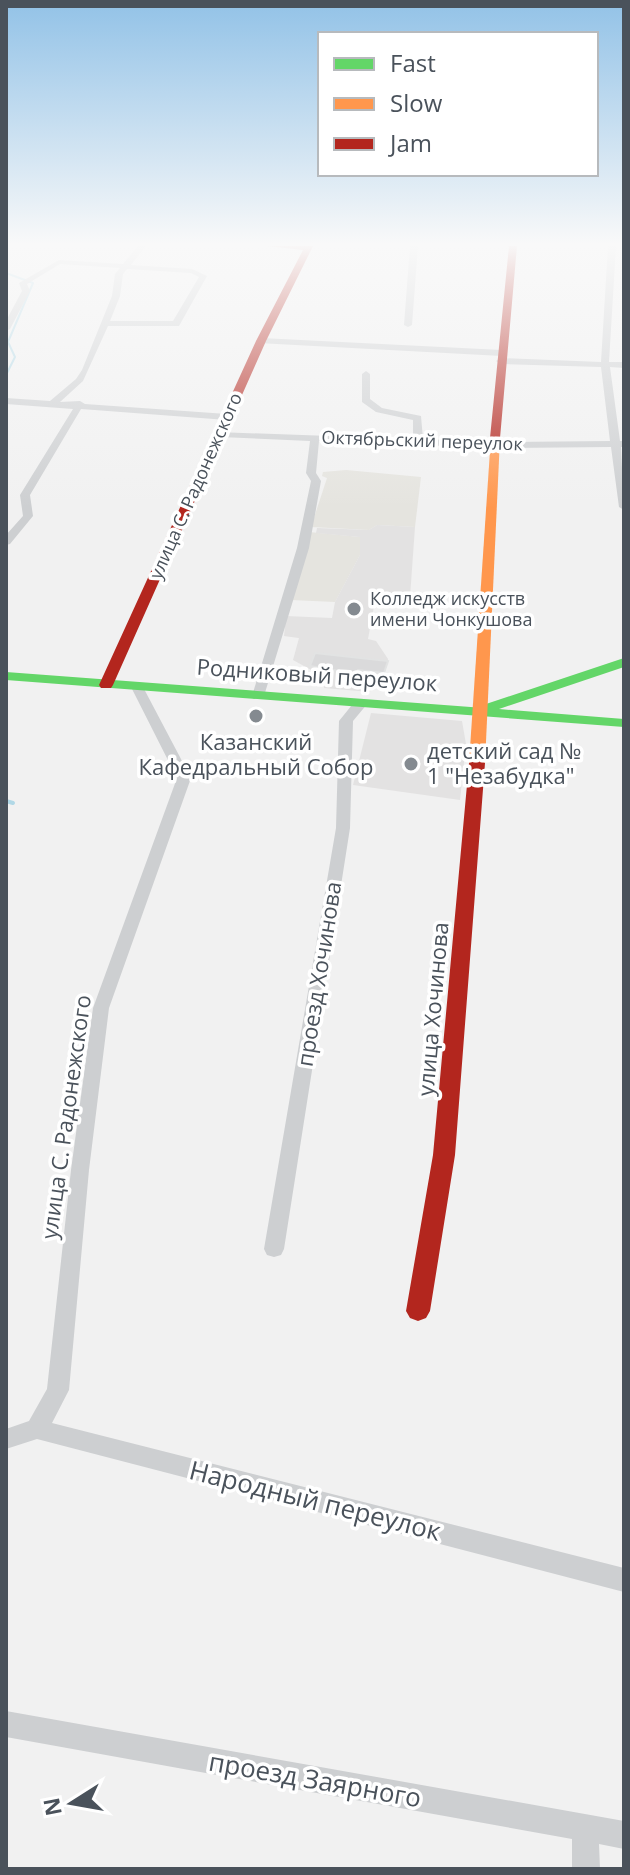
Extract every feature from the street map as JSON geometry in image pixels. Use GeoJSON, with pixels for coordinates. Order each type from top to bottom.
{"type":"FeatureCollection","features":[{"type":"Feature","properties":{"kind":"street"},"geometry":{"type":"LineString","coordinates":[[52,404],[79,381],[101,334]]}},
{"type":"Feature","properties":{"kind":"street","name":"улица С. Радонежского"},"geometry":{"type":"LineString","coordinates":[[106,685],[265,334]]}},
{"type":"Feature","properties":{"kind":"street","name":"улица Хочинова"},"geometry":{"type":"LineString","coordinates":[[418,1311],[444,1155],[482,710],[494,445],[504,334]]}},
{"type":"Feature","properties":{"kind":"street"},"geometry":{"type":"LineString","coordinates":[[607,334],[605,364],[620,444],[624,507]]}},
{"type":"Feature","properties":{"kind":"street"},"geometry":{"type":"LineString","coordinates":[[261,341],[624,365]]}},
{"type":"Feature","properties":{"kind":"street"},"geometry":{"type":"LineString","coordinates":[[366,374],[365,400],[379,410],[418,418],[418,441]]}},
{"type":"Feature","properties":{"kind":"street","name":"Октябрьский переулок"},"geometry":{"type":"LineString","coordinates":[[6,401],[80,404],[315,437],[494,445],[620,444]]}},
{"type":"Feature","properties":{"kind":"street"},"geometry":{"type":"LineString","coordinates":[[6,542],[28,516],[25,495],[80,404]]}},
{"type":"Feature","properties":{"kind":"street"},"geometry":{"type":"LineString","coordinates":[[258,696],[303,548],[316,481],[311,473],[315,437]]}},
{"type":"Feature","properties":{"kind":"street"},"geometry":{"type":"LineString","coordinates":[[482,710],[624,662]]}},
{"type":"Feature","properties":{"kind":"street","name":"Родниковый переулок"},"geometry":{"type":"LineString","coordinates":[[6,676],[624,723]]}},
{"type":"Feature","properties":{"kind":"street","name":"улица С. Радонежского"},"geometry":{"type":"LineString","coordinates":[[37,1429],[58,1390],[80,1170],[101,1008],[184,778],[137,687]]}},
{"type":"Feature","properties":{"kind":"street","name":"проезд Хочинова"},"geometry":{"type":"LineString","coordinates":[[274,1249],[343,828],[346,721],[361,703]]}},
{"type":"Feature","properties":{"kind":"street"},"geometry":{"type":"LineString","coordinates":[[6,1439],[37,1429]]}},
{"type":"Feature","properties":{"kind":"street","name":"Народный переулок"},"geometry":{"type":"LineString","coordinates":[[37,1429],[624,1580]]}},
{"type":"Feature","properties":{"kind":"street","name":"проезд Заярного"},"geometry":{"type":"LineString","coordinates":[[6,1724],[624,1835]]}},
{"type":"Feature","properties":{"kind":"street"},"geometry":{"type":"LineString","coordinates":[[585,1829],[586,1869]]}},
{"type":"Feature","properties":{"kind":"shaded area"},"geometry":{"type":"Polygon","coordinates":[[[346,470],[421,477],[415,527],[377,525],[369,530],[311,527],[327,478],[322,476],[323,472],[346,470]]]}},
{"type":"Feature","properties":{"kind":"shaded area","name":"Колледж искусств имени Чонкушова"},"geometry":{"type":"Polygon","coordinates":[[[377,525],[415,527],[410,597],[376,595],[368,639],[376,641],[388,659],[384,674],[373,682],[370,692],[324,688],[326,678],[293,660],[299,638],[284,636],[286,616],[332,618],[335,602],[360,555],[360,537],[316,533],[317,528],[369,530],[377,525]]]}},
{"type":"Feature","properties":{"kind":"shaded area"},"geometry":{"type":"Polygon","coordinates":[[[309,532],[360,537],[360,555],[335,602],[291,600],[309,532]]]}},
{"type":"Feature","properties":{"kind":"shaded area","name":"детский сад № 1 \"Незабудка\""},"geometry":{"type":"Polygon","coordinates":[[[371,713],[462,721],[466,744],[460,800],[353,785],[371,713]]]}},
{"type":"Feature","properties":{"kind":"building","name":"Колледж искусств имени Чонкушова"},"geometry":{"type":"Polygon","coordinates":[[[315,653],[388,661],[384,673],[358,670],[356,674],[310,666],[315,653]]]}},
{"type":"Feature","properties":{"kind":"waterway"},"geometry":{"type":"LineString","coordinates":[[6,375],[15,357],[8,342],[12,334]]}},
{"type":"Feature","properties":{"kind":"waterway"},"geometry":{"type":"LineString","coordinates":[[6,801],[13,803]]}},
{"type":"Feature","properties":{"kind":"traffic: fast"},"geometry":{"type":"LineString","coordinates":[[491,707],[624,662]]}},
{"type":"Feature","properties":{"kind":"traffic: fast"},"geometry":{"type":"LineString","coordinates":[[6,676],[624,723]]}},
{"type":"Feature","properties":{"kind":"traffic: slow"},"geometry":{"type":"LineString","coordinates":[[477,763],[495,438]]}},
{"type":"Feature","properties":{"kind":"traffic: jam"},"geometry":{"type":"LineString","coordinates":[[106,685],[265,334]]}},
{"type":"Feature","properties":{"kind":"traffic: jam"},"geometry":{"type":"LineString","coordinates":[[495,438],[505,334]]}},
{"type":"Feature","properties":{"kind":"traffic: jam"},"geometry":{"type":"LineString","coordinates":[[418,1311],[444,1155],[477,763]]}},
{"type":"Feature","properties":{"kind":"place","name":"Колледж искусств имени Чонкушова"},"geometry":{"type":"Point","coordinates":[354,609]}},
{"type":"Feature","properties":{"kind":"place","name":"Казанский Кафедральный Собор"},"geometry":{"type":"Point","coordinates":[256,716]}},
{"type":"Feature","properties":{"kind":"place","name":"детский сад № 1 \"Незабудка\""},"geometry":{"type":"Point","coordinates":[411,764]}}]}
